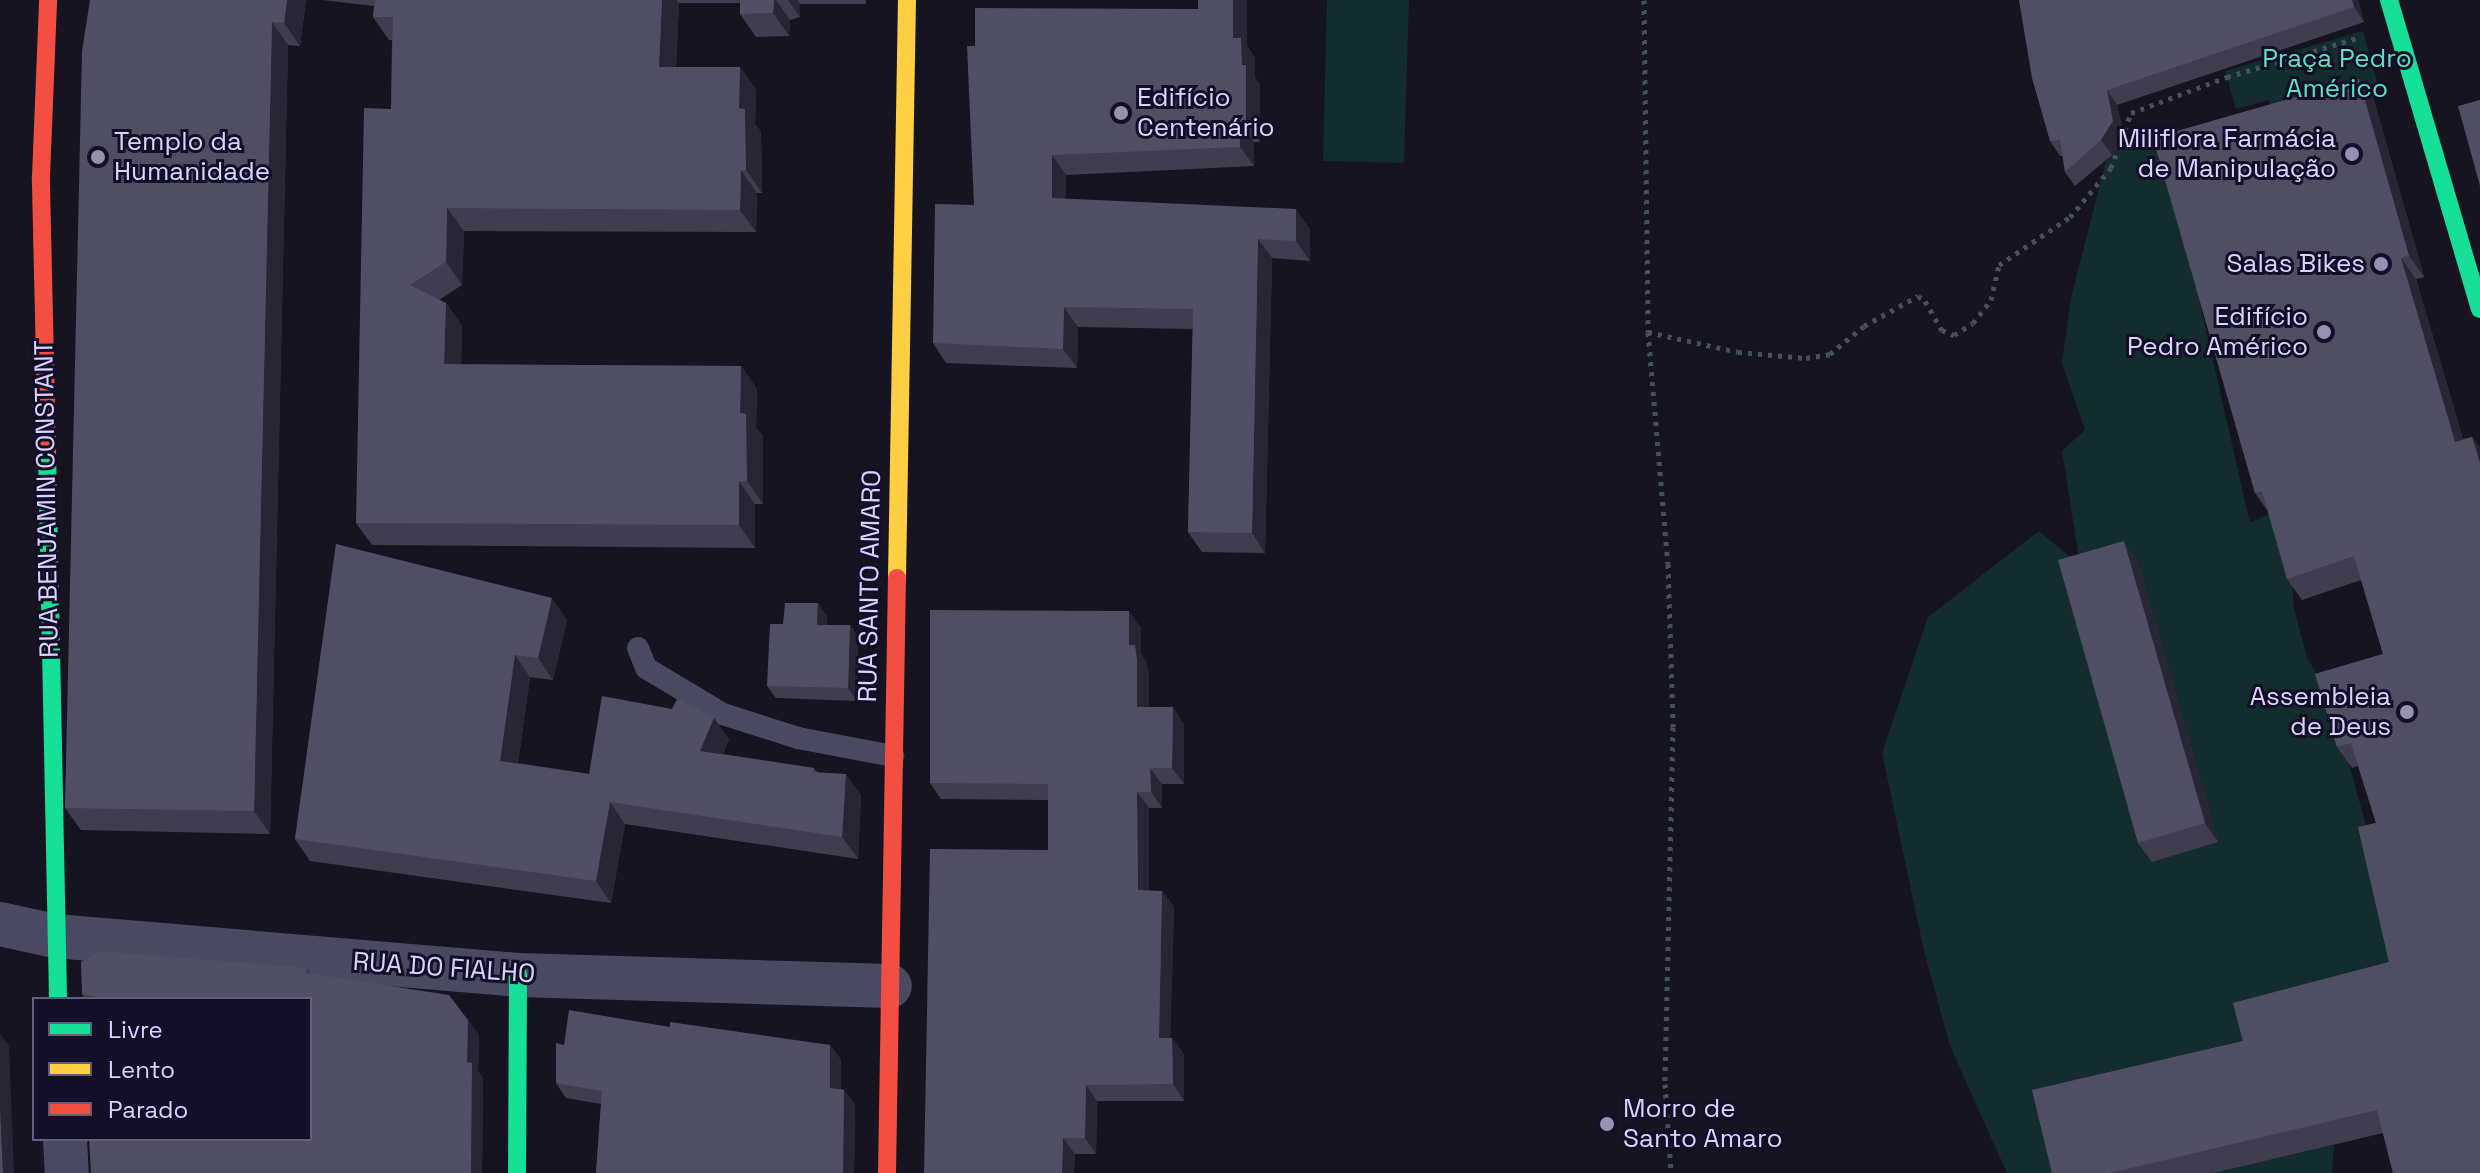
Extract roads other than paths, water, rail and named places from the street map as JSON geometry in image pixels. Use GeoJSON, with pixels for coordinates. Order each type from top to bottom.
{"type":"FeatureCollection","features":[{"type":"Feature","properties":{"kind":"street","name":"RUA BENJAMIN CONSTANT"},"geometry":{"type":"LineString","coordinates":[[48,0],[41,177],[58,997]]}},
{"type":"Feature","properties":{"kind":"street","name":"RUA SANTO AMARO"},"geometry":{"type":"LineString","coordinates":[[887,1173],[907,0]]}},
{"type":"Feature","properties":{"kind":"street"},"geometry":{"type":"LineString","coordinates":[[2389,0],[2480,309]]}},
{"type":"Feature","properties":{"kind":"street","name":"RUA DO FIALHO"},"geometry":{"type":"LineString","coordinates":[[0,924],[55,936],[518,975],[890,986]]}},
{"type":"Feature","properties":{"kind":"street"},"geometry":{"type":"LineString","coordinates":[[517,1173],[518,975]]}},
{"type":"Feature","properties":{"kind":"street"},"geometry":{"type":"LineString","coordinates":[[65,1141],[67,1173]]}},
{"type":"Feature","properties":{"kind":"lane"},"geometry":{"type":"LineString","coordinates":[[638,648],[646,668],[723,714],[798,738],[893,756]]}},
{"type":"Feature","properties":{"kind":"place","name":"Edifício Centenário"},"geometry":{"type":"Point","coordinates":[1121,113]}},
{"type":"Feature","properties":{"kind":"place","name":"Miliflora Farmácia de Manipulação"},"geometry":{"type":"Point","coordinates":[2352,154]}},
{"type":"Feature","properties":{"kind":"place","name":"Templo da Humanidade"},"geometry":{"type":"Point","coordinates":[98,157]}},
{"type":"Feature","properties":{"kind":"place","name":"Salas Bikes"},"geometry":{"type":"Point","coordinates":[2381,264]}},
{"type":"Feature","properties":{"kind":"place","name":"Edifício Pedro Américo"},"geometry":{"type":"Point","coordinates":[2324,332]}},
{"type":"Feature","properties":{"kind":"place","name":"Assembleia de Deus"},"geometry":{"type":"Point","coordinates":[2407,712]}},
{"type":"Feature","properties":{"kind":"place","name":"Morro de Santo Amaro"},"geometry":{"type":"Point","coordinates":[1607,1124]}},
{"type":"Feature","properties":{"kind":"park label","name":"Praça Pedro Américo"},"geometry":{"type":"Point","coordinates":[2337,74]}}]}
